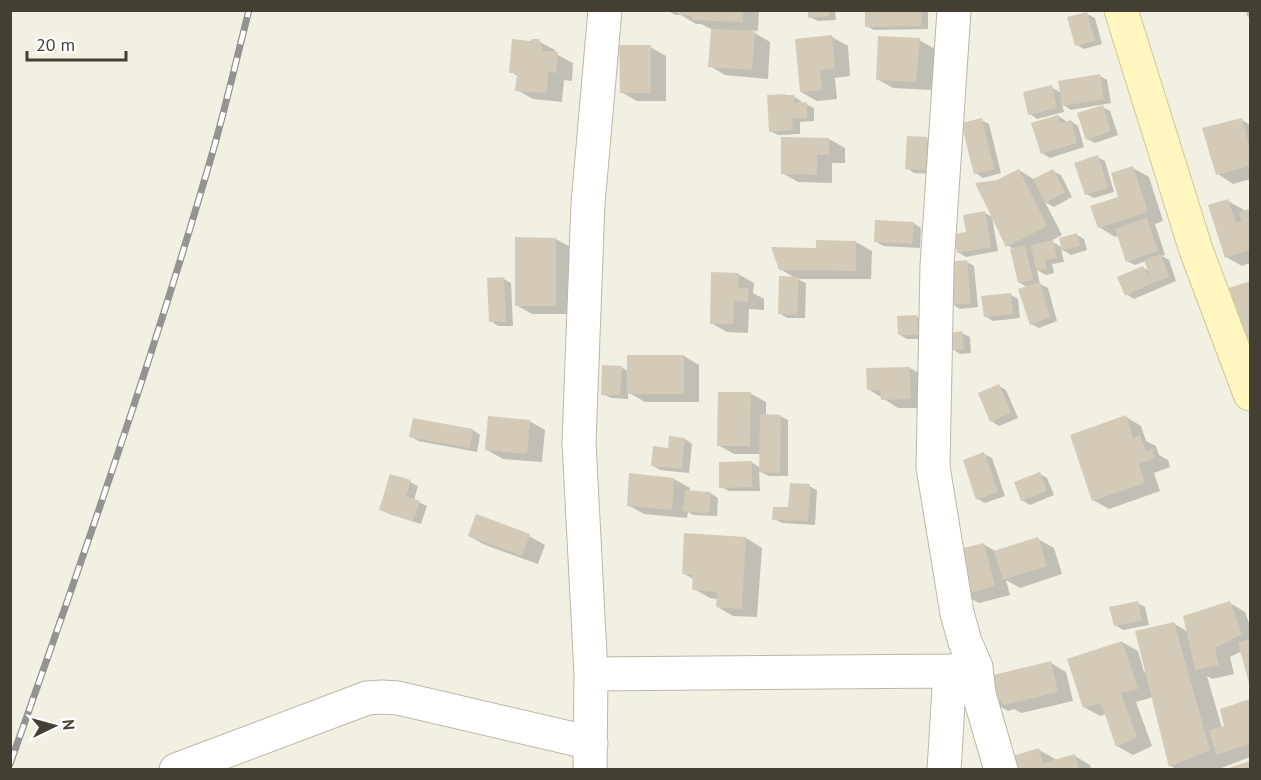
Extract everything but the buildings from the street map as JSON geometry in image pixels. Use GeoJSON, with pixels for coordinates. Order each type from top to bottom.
{"type":"FeatureCollection","features":[{"type":"Feature","properties":{"kind":"main road"},"geometry":{"type":"LineString","coordinates":[[1121,10],[1196,250],[1251,394]]}},
{"type":"Feature","properties":{"kind":"street"},"geometry":{"type":"LineString","coordinates":[[176,770],[367,698],[382,697],[398,698],[590,756],[591,674],[579,442],[588,204],[605,10]]}},
{"type":"Feature","properties":{"kind":"street"},"geometry":{"type":"LineString","coordinates":[[944,770],[963,669],[965,642],[957,613],[933,467],[937,266],[954,10]]}},
{"type":"Feature","properties":{"kind":"street"},"geometry":{"type":"LineString","coordinates":[[591,674],[963,669]]}},
{"type":"Feature","properties":{"kind":"street"},"geometry":{"type":"LineString","coordinates":[[963,669],[979,694],[1001,770]]}},
{"type":"Feature","properties":{"kind":"railway"},"geometry":{"type":"LineString","coordinates":[[10,764],[90,535],[166,306],[213,151],[249,10]]}}]}
